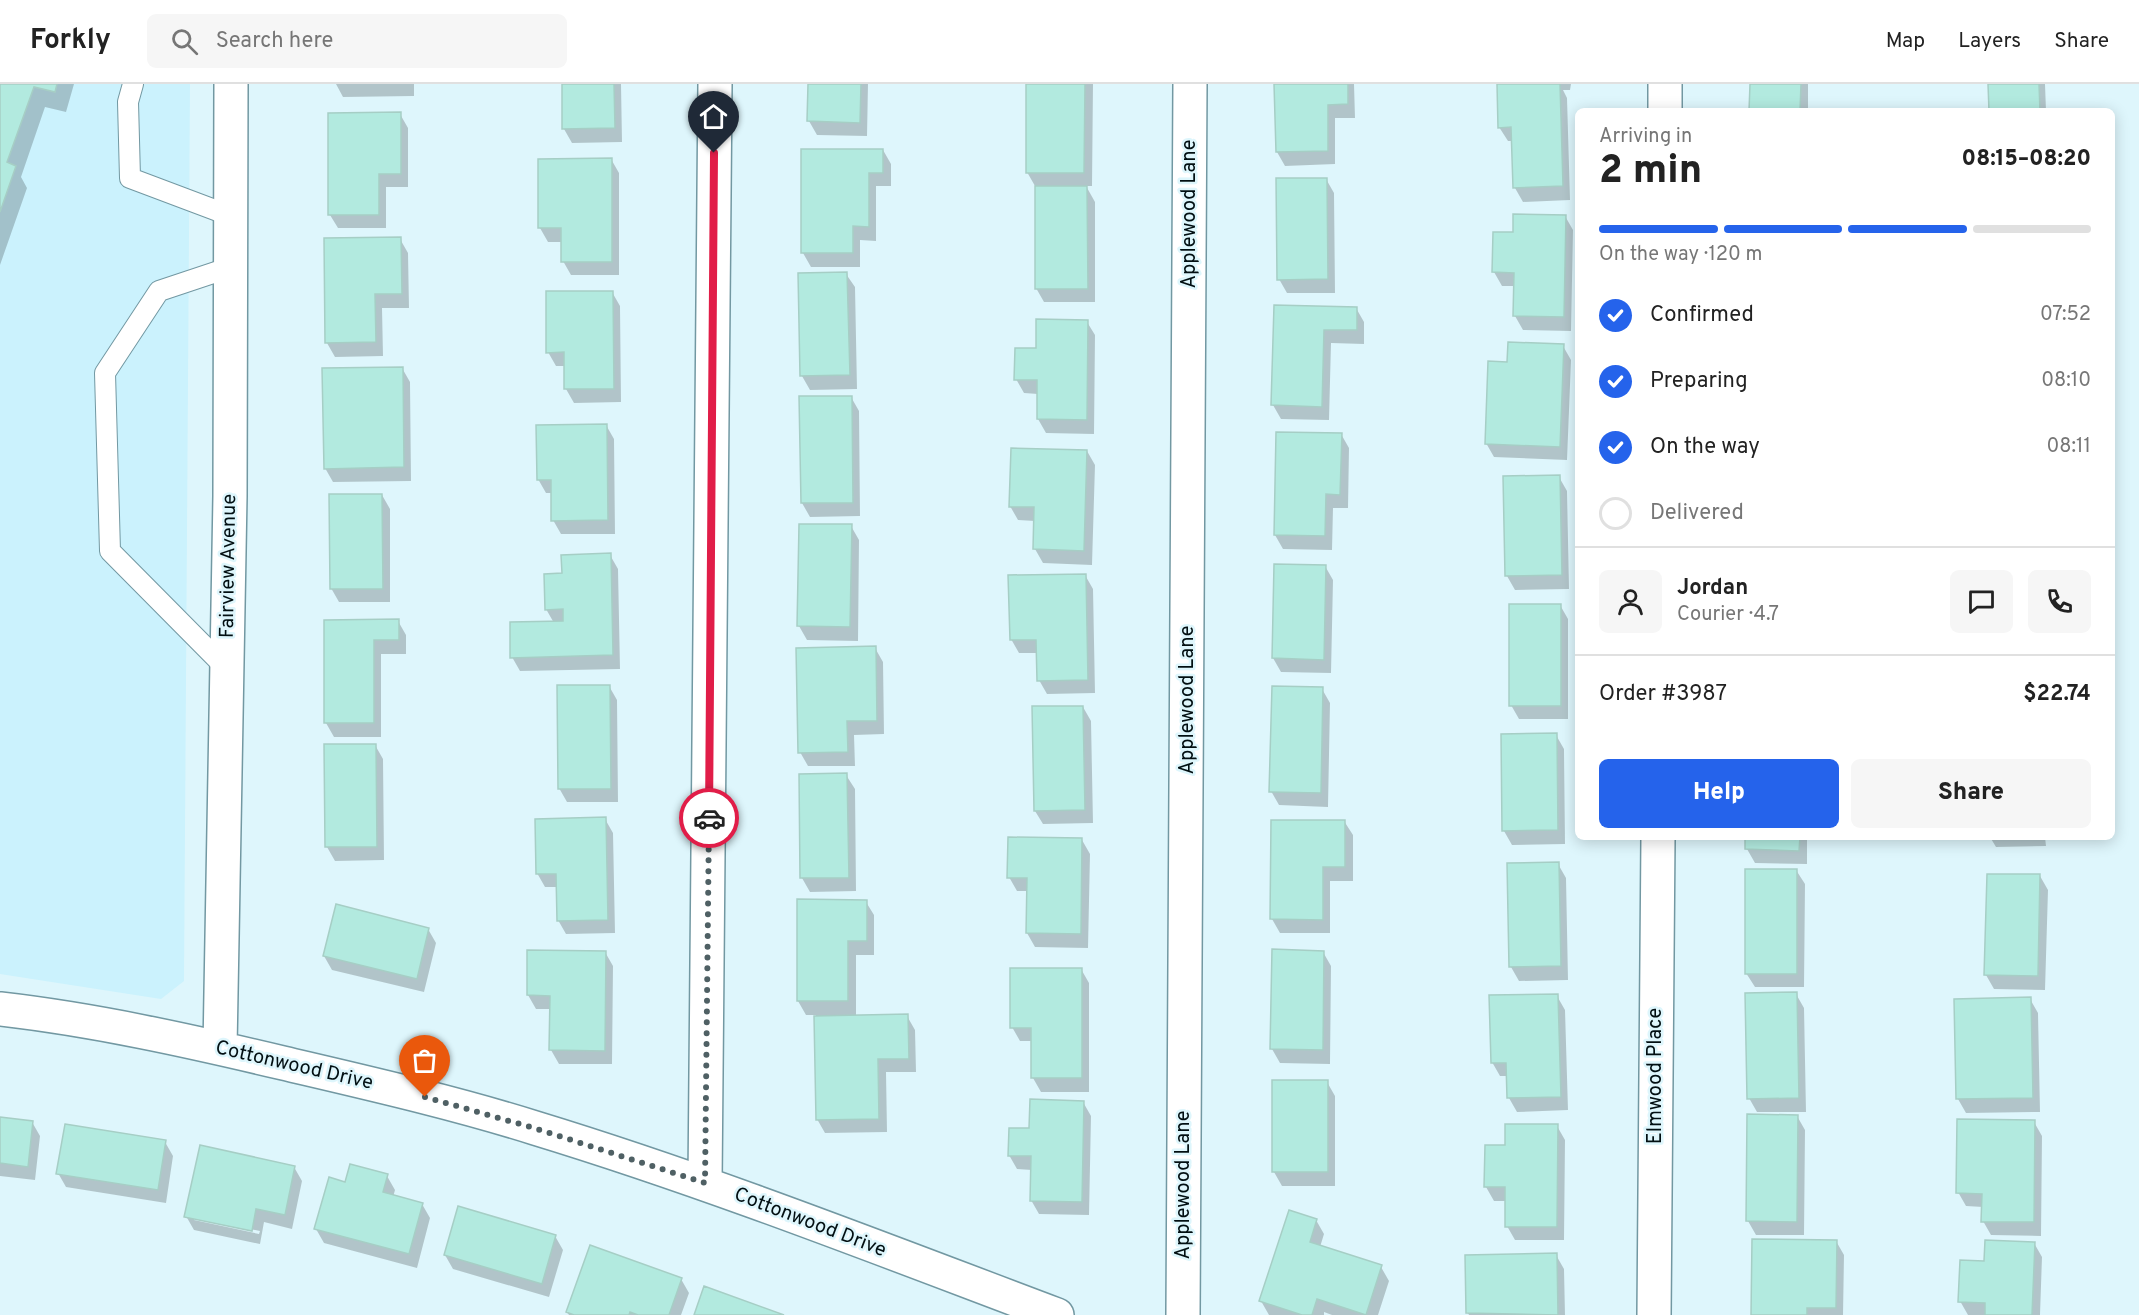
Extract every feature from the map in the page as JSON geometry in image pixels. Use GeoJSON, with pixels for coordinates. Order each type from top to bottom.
{"type":"FeatureCollection","features":[{"type":"Feature","properties":{"kind":"street","name":"Fairview Avenue"},"geometry":{"type":"LineString","coordinates":[[220,1048],[227,669],[231,84]]}},
{"type":"Feature","properties":{"kind":"street"},"geometry":{"type":"LineString","coordinates":[[705,1183],[715,84]]}},
{"type":"Feature","properties":{"kind":"street","name":"Applewood Lane"},"geometry":{"type":"LineString","coordinates":[[1183,1315],[1190,84]]}},
{"type":"Feature","properties":{"kind":"street"},"geometry":{"type":"LineString","coordinates":[[1665,84],[1665,108]]}},
{"type":"Feature","properties":{"kind":"street","name":"Elmwood Place"},"geometry":{"type":"LineString","coordinates":[[1654,1315],[1658,840]]}},
{"type":"Feature","properties":{"kind":"street","name":"Cottonwood Drive"},"geometry":{"type":"LineString","coordinates":[[0,1009],[143,1031],[403,1091],[523,1124],[705,1183],[1057,1315]]}},
{"type":"Feature","properties":{"kind":"lane"},"geometry":{"type":"LineString","coordinates":[[133,84],[128,102],[130,178],[231,216]]}},
{"type":"Feature","properties":{"kind":"lane"},"geometry":{"type":"LineString","coordinates":[[227,669],[110,551],[105,373],[159,291],[231,267]]}},
{"type":"Feature","properties":{"kind":"shaded area"},"geometry":{"type":"Polygon","coordinates":[[[0,84],[190,84],[184,981],[161,999],[0,974],[0,84]]]}},
{"type":"Feature","properties":{"kind":"building"},"geometry":{"type":"Polygon","coordinates":[[[0,84],[57,84],[55,92],[34,87],[7,162],[16,166],[0,212],[0,84]]]}},
{"type":"Feature","properties":{"kind":"building"},"geometry":{"type":"Polygon","coordinates":[[[562,84],[614,84],[615,128],[562,129],[562,84]]]}},
{"type":"Feature","properties":{"kind":"building"},"geometry":{"type":"Polygon","coordinates":[[[808,84],[861,84],[860,123],[807,121],[808,84]]]}},
{"type":"Feature","properties":{"kind":"building"},"geometry":{"type":"Polygon","coordinates":[[[1026,84],[1085,84],[1084,173],[1026,173],[1026,84]]]}},
{"type":"Feature","properties":{"kind":"building"},"geometry":{"type":"Polygon","coordinates":[[[1274,84],[1348,84],[1348,104],[1328,105],[1328,151],[1276,152],[1274,84]]]}},
{"type":"Feature","properties":{"kind":"building"},"geometry":{"type":"Polygon","coordinates":[[[1497,84],[1560,84],[1563,186],[1513,188],[1511,127],[1498,128],[1497,84]]]}},
{"type":"Feature","properties":{"kind":"building"},"geometry":{"type":"Polygon","coordinates":[[[1750,84],[1801,84],[1800,108],[1749,108],[1750,84]]]}},
{"type":"Feature","properties":{"kind":"building"},"geometry":{"type":"Polygon","coordinates":[[[1988,84],[2039,84],[2040,108],[1989,108],[1988,84]]]}},
{"type":"Feature","properties":{"kind":"building"},"geometry":{"type":"Polygon","coordinates":[[[401,112],[401,174],[379,174],[379,215],[328,215],[328,113],[401,112]]]}},
{"type":"Feature","properties":{"kind":"building"},"geometry":{"type":"Polygon","coordinates":[[[801,149],[883,149],[883,173],[869,173],[869,227],[853,226],[853,253],[801,253],[801,149]]]}},
{"type":"Feature","properties":{"kind":"building"},"geometry":{"type":"Polygon","coordinates":[[[612,158],[612,262],[561,262],[561,228],[538,228],[538,159],[612,158]]]}},
{"type":"Feature","properties":{"kind":"building"},"geometry":{"type":"Polygon","coordinates":[[[1276,178],[1327,178],[1328,279],[1277,280],[1276,178]]]}},
{"type":"Feature","properties":{"kind":"building"},"geometry":{"type":"Polygon","coordinates":[[[1035,186],[1087,186],[1088,289],[1035,289],[1035,186]]]}},
{"type":"Feature","properties":{"kind":"building"},"geometry":{"type":"Polygon","coordinates":[[[1513,214],[1566,215],[1564,317],[1513,316],[1514,273],[1492,272],[1493,232],[1513,232],[1513,214]]]}},
{"type":"Feature","properties":{"kind":"building"},"geometry":{"type":"Polygon","coordinates":[[[401,237],[402,294],[375,294],[376,342],[325,343],[324,238],[401,237]]]}},
{"type":"Feature","properties":{"kind":"building"},"geometry":{"type":"Polygon","coordinates":[[[847,272],[850,375],[800,376],[798,273],[847,272]]]}},
{"type":"Feature","properties":{"kind":"building"},"geometry":{"type":"Polygon","coordinates":[[[546,291],[613,291],[614,389],[564,389],[564,352],[546,353],[546,291]]]}},
{"type":"Feature","properties":{"kind":"building"},"geometry":{"type":"Polygon","coordinates":[[[1274,305],[1357,307],[1357,330],[1324,330],[1322,407],[1271,405],[1274,305]]]}},
{"type":"Feature","properties":{"kind":"building"},"geometry":{"type":"Polygon","coordinates":[[[1036,319],[1088,320],[1087,420],[1037,419],[1037,380],[1014,380],[1015,348],[1036,348],[1036,319]]]}},
{"type":"Feature","properties":{"kind":"building"},"geometry":{"type":"Polygon","coordinates":[[[1508,342],[1564,344],[1560,447],[1485,444],[1488,361],[1507,362],[1508,342]]]}},
{"type":"Feature","properties":{"kind":"building"},"geometry":{"type":"Polygon","coordinates":[[[403,367],[404,467],[324,469],[322,368],[403,367]]]}},
{"type":"Feature","properties":{"kind":"building"},"geometry":{"type":"Polygon","coordinates":[[[799,396],[852,396],[853,503],[801,503],[799,396]]]}},
{"type":"Feature","properties":{"kind":"building"},"geometry":{"type":"Polygon","coordinates":[[[607,424],[608,520],[551,521],[551,480],[537,480],[536,425],[607,424]]]}},
{"type":"Feature","properties":{"kind":"building"},"geometry":{"type":"Polygon","coordinates":[[[1276,432],[1342,433],[1340,495],[1326,494],[1325,536],[1274,535],[1276,432]]]}},
{"type":"Feature","properties":{"kind":"building"},"geometry":{"type":"Polygon","coordinates":[[[1011,448],[1087,450],[1084,551],[1033,549],[1034,507],[1009,507],[1011,448]]]}},
{"type":"Feature","properties":{"kind":"building"},"geometry":{"type":"Polygon","coordinates":[[[1560,475],[1562,575],[1505,576],[1503,476],[1560,475]]]}},
{"type":"Feature","properties":{"kind":"building"},"geometry":{"type":"Polygon","coordinates":[[[329,494],[382,494],[383,589],[330,589],[329,494]]]}},
{"type":"Feature","properties":{"kind":"building"},"geometry":{"type":"Polygon","coordinates":[[[799,524],[852,524],[850,627],[797,626],[799,524]]]}},
{"type":"Feature","properties":{"kind":"building"},"geometry":{"type":"Polygon","coordinates":[[[611,553],[613,655],[510,658],[510,622],[563,621],[563,609],[545,610],[544,574],[562,573],[561,555],[611,553]]]}},
{"type":"Feature","properties":{"kind":"building"},"geometry":{"type":"Polygon","coordinates":[[[1274,564],[1326,565],[1324,660],[1272,658],[1274,564]]]}},
{"type":"Feature","properties":{"kind":"building"},"geometry":{"type":"Polygon","coordinates":[[[1086,574],[1088,680],[1037,681],[1036,640],[1010,640],[1008,575],[1086,574]]]}},
{"type":"Feature","properties":{"kind":"building"},"geometry":{"type":"Polygon","coordinates":[[[1509,604],[1561,604],[1561,706],[1509,706],[1509,604]]]}},
{"type":"Feature","properties":{"kind":"building"},"geometry":{"type":"Polygon","coordinates":[[[399,619],[399,640],[374,640],[374,723],[324,723],[324,620],[399,619]]]}},
{"type":"Feature","properties":{"kind":"building"},"geometry":{"type":"Polygon","coordinates":[[[876,646],[877,721],[847,721],[848,752],[798,753],[796,648],[876,646]]]}},
{"type":"Feature","properties":{"kind":"building"},"geometry":{"type":"Polygon","coordinates":[[[557,685],[610,685],[611,789],[558,789],[557,685]]]}},
{"type":"Feature","properties":{"kind":"building"},"geometry":{"type":"Polygon","coordinates":[[[1272,686],[1323,687],[1321,793],[1269,792],[1272,686]]]}},
{"type":"Feature","properties":{"kind":"building"},"geometry":{"type":"Polygon","coordinates":[[[1032,706],[1083,706],[1085,810],[1034,811],[1032,706]]]}},
{"type":"Feature","properties":{"kind":"building"},"geometry":{"type":"Polygon","coordinates":[[[1557,733],[1558,830],[1502,831],[1501,734],[1557,733]]]}},
{"type":"Feature","properties":{"kind":"building"},"geometry":{"type":"Polygon","coordinates":[[[324,744],[376,744],[377,847],[325,847],[324,744]]]}},
{"type":"Feature","properties":{"kind":"building"},"geometry":{"type":"Polygon","coordinates":[[[847,773],[849,878],[800,878],[799,774],[847,773]]]}},
{"type":"Feature","properties":{"kind":"building"},"geometry":{"type":"Polygon","coordinates":[[[606,817],[608,920],[557,921],[556,874],[536,874],[535,819],[606,817]]]}},
{"type":"Feature","properties":{"kind":"building"},"geometry":{"type":"Polygon","coordinates":[[[1271,820],[1345,820],[1345,867],[1323,867],[1323,920],[1270,919],[1271,820]]]}},
{"type":"Feature","properties":{"kind":"building"},"geometry":{"type":"Polygon","coordinates":[[[1008,837],[1082,838],[1081,934],[1026,933],[1027,878],[1007,878],[1008,837]]]}},
{"type":"Feature","properties":{"kind":"building"},"geometry":{"type":"Polygon","coordinates":[[[1745,840],[1800,840],[1799,851],[1745,849],[1745,840]]]}},
{"type":"Feature","properties":{"kind":"building"},"geometry":{"type":"Polygon","coordinates":[[[1559,862],[1561,966],[1509,967],[1507,863],[1559,862]]]}},
{"type":"Feature","properties":{"kind":"building"},"geometry":{"type":"Polygon","coordinates":[[[1745,869],[1797,869],[1797,974],[1745,974],[1745,869]]]}},
{"type":"Feature","properties":{"kind":"building"},"geometry":{"type":"Polygon","coordinates":[[[1987,874],[2040,874],[2038,976],[1984,975],[1987,874]]]}},
{"type":"Feature","properties":{"kind":"building"},"geometry":{"type":"Polygon","coordinates":[[[797,899],[867,900],[867,941],[848,941],[848,1001],[797,1001],[797,899]]]}},
{"type":"Feature","properties":{"kind":"building"},"geometry":{"type":"Polygon","coordinates":[[[336,904],[429,928],[417,979],[323,956],[336,904]]]}},
{"type":"Feature","properties":{"kind":"building"},"geometry":{"type":"Polygon","coordinates":[[[1272,949],[1324,951],[1323,1050],[1270,1049],[1272,949]]]}},
{"type":"Feature","properties":{"kind":"building"},"geometry":{"type":"Polygon","coordinates":[[[527,950],[606,951],[605,1051],[549,1050],[550,996],[527,995],[527,950]]]}},
{"type":"Feature","properties":{"kind":"building"},"geometry":{"type":"Polygon","coordinates":[[[1010,968],[1082,968],[1082,1078],[1031,1078],[1031,1028],[1010,1028],[1010,968]]]}},
{"type":"Feature","properties":{"kind":"building"},"geometry":{"type":"Polygon","coordinates":[[[1797,992],[1799,1098],[1747,1099],[1745,993],[1797,992]]]}},
{"type":"Feature","properties":{"kind":"building"},"geometry":{"type":"Polygon","coordinates":[[[1558,994],[1561,1097],[1507,1098],[1506,1063],[1491,1063],[1489,995],[1558,994]]]}},
{"type":"Feature","properties":{"kind":"building"},"geometry":{"type":"Polygon","coordinates":[[[2031,997],[2033,1098],[1956,1099],[1954,999],[2031,997]]]}},
{"type":"Feature","properties":{"kind":"building"},"geometry":{"type":"Polygon","coordinates":[[[908,1014],[909,1059],[878,1059],[879,1119],[816,1120],[814,1016],[908,1014]]]}},
{"type":"Feature","properties":{"kind":"building"},"geometry":{"type":"Polygon","coordinates":[[[1272,1080],[1328,1080],[1328,1172],[1272,1172],[1272,1080]]]}},
{"type":"Feature","properties":{"kind":"building"},"geometry":{"type":"Polygon","coordinates":[[[1030,1099],[1084,1101],[1082,1202],[1030,1201],[1031,1156],[1008,1156],[1009,1128],[1029,1128],[1030,1099]]]}},
{"type":"Feature","properties":{"kind":"building"},"geometry":{"type":"Polygon","coordinates":[[[1747,1114],[1798,1115],[1797,1222],[1746,1221],[1747,1114]]]}},
{"type":"Feature","properties":{"kind":"building"},"geometry":{"type":"Polygon","coordinates":[[[0,1117],[33,1121],[28,1167],[0,1163],[0,1117]]]}},
{"type":"Feature","properties":{"kind":"building"},"geometry":{"type":"Polygon","coordinates":[[[1957,1119],[2035,1120],[2034,1222],[1981,1222],[1982,1194],[1956,1193],[1957,1119]]]}},
{"type":"Feature","properties":{"kind":"building"},"geometry":{"type":"Polygon","coordinates":[[[65,1124],[166,1140],[158,1190],[56,1174],[65,1124]]]}},
{"type":"Feature","properties":{"kind":"building"},"geometry":{"type":"Polygon","coordinates":[[[1505,1124],[1558,1124],[1557,1227],[1505,1227],[1505,1187],[1484,1187],[1485,1145],[1505,1145],[1505,1124]]]}},
{"type":"Feature","properties":{"kind":"building"},"geometry":{"type":"Polygon","coordinates":[[[200,1145],[295,1166],[285,1215],[256,1209],[252,1231],[184,1217],[200,1145]]]}},
{"type":"Feature","properties":{"kind":"building"},"geometry":{"type":"Polygon","coordinates":[[[350,1164],[388,1174],[383,1192],[423,1203],[409,1254],[314,1229],[329,1177],[345,1182],[350,1164]]]}},
{"type":"Feature","properties":{"kind":"building"},"geometry":{"type":"Polygon","coordinates":[[[458,1206],[556,1235],[542,1284],[444,1255],[458,1206]]]}},
{"type":"Feature","properties":{"kind":"building"},"geometry":{"type":"Polygon","coordinates":[[[1289,1210],[1317,1219],[1310,1242],[1382,1265],[1366,1315],[1317,1299],[1312,1315],[1302,1315],[1259,1301],[1289,1210]]]}},
{"type":"Feature","properties":{"kind":"building"},"geometry":{"type":"Polygon","coordinates":[[[1752,1239],[1837,1240],[1836,1308],[1807,1308],[1807,1315],[1751,1315],[1752,1239]]]}},
{"type":"Feature","properties":{"kind":"building"},"geometry":{"type":"Polygon","coordinates":[[[1985,1240],[2035,1242],[2032,1315],[1985,1315],[1985,1303],[1958,1302],[1960,1260],[1984,1261],[1985,1240]]]}},
{"type":"Feature","properties":{"kind":"building"},"geometry":{"type":"Polygon","coordinates":[[[590,1245],[682,1278],[669,1315],[638,1315],[630,1312],[629,1315],[574,1315],[566,1312],[590,1245]]]}},
{"type":"Feature","properties":{"kind":"building"},"geometry":{"type":"Polygon","coordinates":[[[1557,1253],[1558,1315],[1466,1313],[1465,1255],[1557,1253]]]}},
{"type":"Feature","properties":{"kind":"building"},"geometry":{"type":"Polygon","coordinates":[[[704,1286],[784,1315],[694,1315],[704,1286]]]}},
{"type":"Feature","properties":{"kind":"way so far"},"geometry":{"type":"LineString","coordinates":[[425,1097],[534,1128],[705,1183],[709,818]]}},
{"type":"Feature","properties":{"kind":"route"},"geometry":{"type":"LineString","coordinates":[[709,818],[714,153]]}}]}
